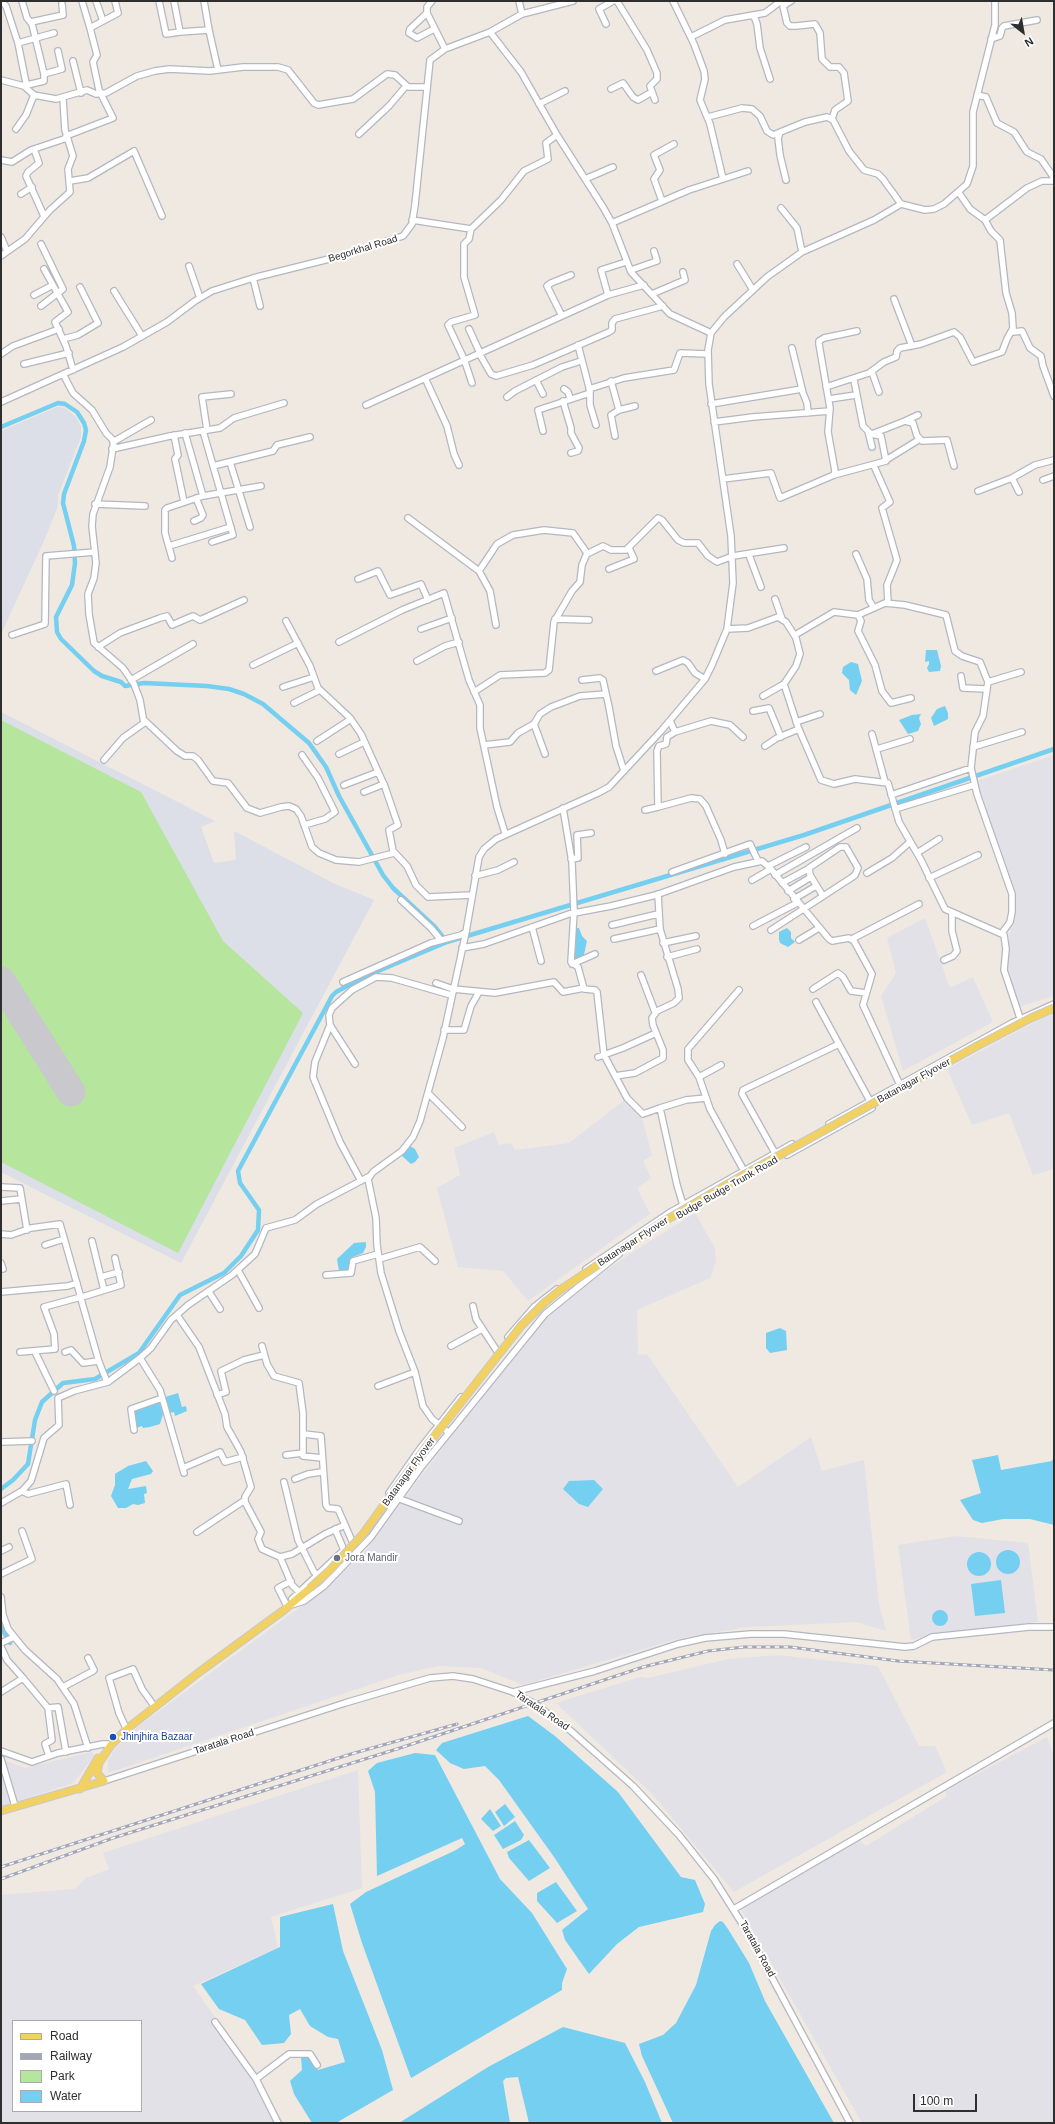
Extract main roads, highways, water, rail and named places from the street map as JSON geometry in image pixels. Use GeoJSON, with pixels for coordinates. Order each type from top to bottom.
{"type":"FeatureCollection","features":[{"type":"Feature","properties":{"kind":"main road","name":"Batanagar Flyover"},"geometry":{"type":"LineString","coordinates":[[290,1603],[308,1590],[330,1570],[363,1534],[429,1443],[521,1326],[544,1303],[560,1290],[655,1227],[740,1177],[970,1050],[1031,1018],[1054,1010]]}},
{"type":"Feature","properties":{"kind":"main road"},"geometry":{"type":"LineString","coordinates":[[80,1789],[108,1747],[125,1726],[152,1703],[290,1603]]}},
{"type":"Feature","properties":{"kind":"main road"},"geometry":{"type":"LineString","coordinates":[[108,1747],[159,1702],[290,1603]]}},
{"type":"Feature","properties":{"kind":"main road","name":"Taratala Road"},"geometry":{"type":"LineString","coordinates":[[1,1811],[104,1781],[98,1776],[97,1769],[108,1747]]}},
{"type":"Feature","properties":{"kind":"water"},"geometry":{"type":"Polygon","coordinates":[[[926,650],[937,650],[941,666],[940,671],[929,672],[927,668],[929,661],[925,662],[926,650]]]}},
{"type":"Feature","properties":{"kind":"water"},"geometry":{"type":"Polygon","coordinates":[[[851,662],[858,664],[862,681],[856,695],[850,690],[849,680],[842,673],[843,667],[851,662]]]}},
{"type":"Feature","properties":{"kind":"water"},"geometry":{"type":"Polygon","coordinates":[[[945,706],[948,713],[948,719],[934,726],[931,718],[937,709],[945,706]]]}},
{"type":"Feature","properties":{"kind":"water"},"geometry":{"type":"Polygon","coordinates":[[[921,714],[919,718],[921,724],[918,731],[908,734],[899,720],[912,715],[921,714]]]}},
{"type":"Feature","properties":{"kind":"water"},"geometry":{"type":"Polygon","coordinates":[[[572,928],[579,928],[582,936],[587,941],[583,959],[573,962],[572,928]]]}},
{"type":"Feature","properties":{"kind":"water"},"geometry":{"type":"Polygon","coordinates":[[[787,928],[791,932],[791,938],[795,942],[788,947],[780,943],[779,939],[779,932],[787,928]]]}},
{"type":"Feature","properties":{"kind":"water"},"geometry":{"type":"Polygon","coordinates":[[[410,1146],[415,1149],[419,1157],[411,1164],[402,1156],[410,1146]]]}},
{"type":"Feature","properties":{"kind":"water"},"geometry":{"type":"Polygon","coordinates":[[[366,1242],[366,1247],[363,1253],[353,1257],[350,1261],[349,1270],[339,1271],[337,1259],[354,1243],[366,1242]]]}},
{"type":"Feature","properties":{"kind":"water"},"geometry":{"type":"Polygon","coordinates":[[[780,1328],[786,1331],[787,1350],[770,1353],[766,1348],[766,1333],[780,1328]]]}},
{"type":"Feature","properties":{"kind":"water"},"geometry":{"type":"Polygon","coordinates":[[[178,1393],[182,1407],[186,1406],[187,1411],[175,1416],[174,1412],[166,1414],[162,1398],[178,1393]]]}},
{"type":"Feature","properties":{"kind":"water"},"geometry":{"type":"Polygon","coordinates":[[[159,1400],[163,1414],[160,1424],[150,1427],[143,1428],[142,1426],[136,1428],[132,1415],[134,1407],[159,1400]]]}},
{"type":"Feature","properties":{"kind":"water"},"geometry":{"type":"Polygon","coordinates":[[[998,1455],[1001,1470],[1052,1461],[1054,1456],[1054,1525],[1030,1519],[1003,1519],[982,1523],[973,1520],[960,1500],[981,1493],[972,1460],[998,1455]]]}},
{"type":"Feature","properties":{"kind":"water"},"geometry":{"type":"Polygon","coordinates":[[[146,1461],[153,1471],[151,1474],[132,1479],[128,1489],[146,1486],[147,1493],[144,1494],[145,1503],[138,1505],[133,1504],[126,1508],[118,1508],[111,1496],[115,1485],[115,1474],[128,1466],[146,1461]]]}},
{"type":"Feature","properties":{"kind":"water"},"geometry":{"type":"Polygon","coordinates":[[[594,1480],[603,1489],[588,1507],[579,1504],[563,1489],[569,1481],[594,1480]]]}},
{"type":"Feature","properties":{"kind":"water"},"geometry":{"type":"Polygon","coordinates":[[[1008,1550],[1016,1554],[1020,1562],[1016,1570],[1008,1574],[1000,1570],[996,1562],[1000,1554],[1008,1550]]]}},
{"type":"Feature","properties":{"kind":"water"},"geometry":{"type":"Polygon","coordinates":[[[979,1552],[987,1556],[991,1564],[987,1572],[979,1576],[971,1572],[967,1564],[971,1556],[979,1552]]]}},
{"type":"Feature","properties":{"kind":"water"},"geometry":{"type":"Polygon","coordinates":[[[1001,1580],[1005,1613],[975,1616],[971,1584],[1001,1580]]]}},
{"type":"Feature","properties":{"kind":"water"},"geometry":{"type":"Polygon","coordinates":[[[937,1610],[943,1610],[948,1615],[946,1624],[943,1626],[937,1626],[932,1621],[932,1615],[937,1610]]]}},
{"type":"Feature","properties":{"kind":"water"},"geometry":{"type":"Polygon","coordinates":[[[528,1716],[555,1736],[618,1792],[681,1877],[695,1880],[705,1904],[703,1912],[639,1927],[617,1944],[589,1974],[565,1940],[562,1930],[588,1909],[554,1857],[499,1780],[485,1766],[464,1769],[450,1763],[436,1750],[442,1743],[528,1716]]]}},
{"type":"Feature","properties":{"kind":"water"},"geometry":{"type":"Polygon","coordinates":[[[415,1753],[435,1755],[500,1879],[532,1913],[567,1969],[562,1983],[562,1990],[411,2078],[362,1943],[350,1904],[366,1892],[456,1850],[465,1844],[462,1838],[377,1876],[375,1792],[368,1771],[377,1763],[415,1753]]]}},
{"type":"Feature","properties":{"kind":"water"},"geometry":{"type":"Polygon","coordinates":[[[505,1804],[515,1817],[504,1826],[495,1812],[505,1804]]]}},
{"type":"Feature","properties":{"kind":"water"},"geometry":{"type":"Polygon","coordinates":[[[490,1809],[501,1826],[493,1831],[481,1819],[490,1809]]]}},
{"type":"Feature","properties":{"kind":"water"},"geometry":{"type":"Polygon","coordinates":[[[515,1821],[524,1835],[521,1840],[503,1849],[494,1835],[515,1821]]]}},
{"type":"Feature","properties":{"kind":"water"},"geometry":{"type":"Polygon","coordinates":[[[529,1840],[550,1868],[529,1881],[509,1858],[507,1852],[529,1840]]]}},
{"type":"Feature","properties":{"kind":"water"},"geometry":{"type":"Polygon","coordinates":[[[556,1882],[577,1911],[557,1923],[537,1901],[537,1893],[556,1882]]]}},
{"type":"Feature","properties":{"kind":"water"},"geometry":{"type":"Polygon","coordinates":[[[333,1904],[343,1951],[382,2050],[393,2090],[336,2123],[312,2123],[294,2094],[290,2081],[302,2070],[301,2057],[308,2055],[318,2070],[345,2062],[338,2039],[328,2037],[310,2026],[300,2009],[289,2015],[291,2034],[284,2043],[262,2045],[245,2020],[219,2009],[201,1984],[280,1947],[280,1917],[333,1904]]]}},
{"type":"Feature","properties":{"kind":"water"},"geometry":{"type":"Polygon","coordinates":[[[720,1921],[723,1922],[728,1929],[749,1963],[765,2001],[834,2123],[673,2123],[642,2056],[639,2044],[663,2035],[676,2023],[696,1985],[711,1931],[720,1921]]]}},
{"type":"Feature","properties":{"kind":"water"},"geometry":{"type":"Polygon","coordinates":[[[563,2027],[625,2043],[645,2082],[662,2123],[529,2123],[518,2077],[506,2078],[503,2081],[510,2123],[399,2123],[488,2067],[563,2027]]]}},
{"type":"Feature","properties":{"kind":"waterway"},"geometry":{"type":"LineString","coordinates":[[1,427],[58,403],[65,404],[77,412],[84,423],[86,430],[84,441],[64,494],[63,503],[74,546],[75,563],[72,585],[56,617],[57,632],[61,639],[94,671],[102,676],[121,682],[125,686],[144,683],[207,686],[229,689],[244,694],[263,704],[309,743],[326,767],[339,796],[383,875],[393,888],[435,927],[446,941]]}},
{"type":"Feature","properties":{"kind":"waterway"},"geometry":{"type":"LineString","coordinates":[[1,1489],[13,1480],[28,1464],[35,1420],[42,1402],[63,1383],[95,1379],[139,1353],[180,1295],[224,1273],[241,1256],[258,1230],[259,1210],[240,1183],[238,1171],[332,996],[336,992],[364,977],[447,942],[804,835],[1054,749]]}},
{"type":"Feature","properties":{"kind":"waterway"},"geometry":{"type":"LineString","coordinates":[[1,1627],[10,1643]]}},
{"type":"Feature","properties":{"kind":"railway"},"geometry":{"type":"LineString","coordinates":[[1,1879],[113,1838],[400,1748],[643,1667],[708,1651],[744,1647],[790,1647],[898,1661],[1054,1670]]}},
{"type":"Feature","properties":{"kind":"railway"},"geometry":{"type":"LineString","coordinates":[[1,1867],[351,1754],[457,1724]]}},
{"type":"Feature","properties":{"kind":"place","name":"Jora Mandir"},"geometry":{"type":"Point","coordinates":[337,1558]}},
{"type":"Feature","properties":{"kind":"place","name":"Jhinjhira Bazaar"},"geometry":{"type":"Point","coordinates":[113,1737]}}]}
